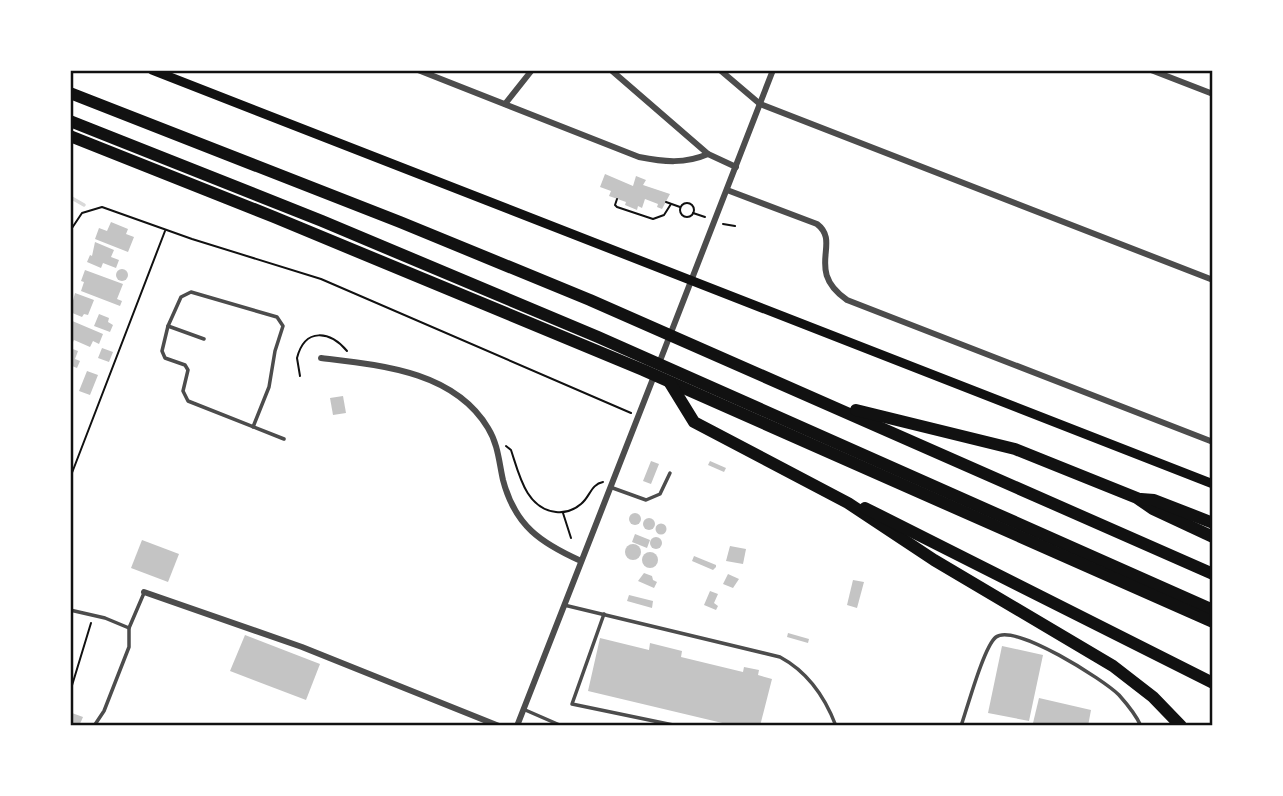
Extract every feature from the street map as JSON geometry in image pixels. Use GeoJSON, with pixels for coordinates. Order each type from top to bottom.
{"type":"FeatureCollection","features":[{"type":"Feature","properties":{"kind":"highway"},"geometry":{"type":"LineString","coordinates":[[70,93],[400,222],[682,339],[1213,574]]}},
{"type":"Feature","properties":{"kind":"highway"},"geometry":{"type":"LineString","coordinates":[[70,121],[406,256],[1213,622]]}},
{"type":"Feature","properties":{"kind":"highway"},"geometry":{"type":"LineString","coordinates":[[70,136],[645,365]]}},
{"type":"Feature","properties":{"kind":"highway"},"geometry":{"type":"LineString","coordinates":[[668,377],[694,422],[848,503],[934,560],[1112,666],[1153,696],[1181,726]]}},
{"type":"Feature","properties":{"kind":"highway"},"geometry":{"type":"LineString","coordinates":[[668,377],[1213,610]]}},
{"type":"Feature","properties":{"kind":"highway"},"geometry":{"type":"LineString","coordinates":[[822,402],[1015,449],[1137,498],[1153,509],[1213,537]]}},
{"type":"Feature","properties":{"kind":"highway"},"geometry":{"type":"LineString","coordinates":[[1137,498],[1154,500],[1213,523]]}},
{"type":"Feature","properties":{"kind":"highway"},"geometry":{"type":"LineString","coordinates":[[848,503],[886,518],[1213,683]]}},
{"type":"Feature","properties":{"kind":"main road"},"geometry":{"type":"LineString","coordinates":[[152,70],[1213,484]]}},
{"type":"Feature","properties":{"kind":"street"},"geometry":{"type":"LineString","coordinates":[[418,70],[639,157],[677,162],[695,160],[708,154]]}},
{"type":"Feature","properties":{"kind":"street"},"geometry":{"type":"LineString","coordinates":[[505,104],[532,70]]}},
{"type":"Feature","properties":{"kind":"street"},"geometry":{"type":"LineString","coordinates":[[611,70],[708,154],[736,167]]}},
{"type":"Feature","properties":{"kind":"street"},"geometry":{"type":"LineString","coordinates":[[720,70],[760,104],[1213,280]]}},
{"type":"Feature","properties":{"kind":"street"},"geometry":{"type":"LineString","coordinates":[[517,726],[773,70]]}},
{"type":"Feature","properties":{"kind":"street"},"geometry":{"type":"LineString","coordinates":[[1151,70],[1213,94]]}},
{"type":"Feature","properties":{"kind":"street"},"geometry":{"type":"LineString","coordinates":[[727,190],[817,223],[823,228],[827,235],[825,274],[830,285],[847,300],[1213,442]]}},
{"type":"Feature","properties":{"kind":"street"},"geometry":{"type":"LineString","coordinates":[[70,235],[70,244]]}},
{"type":"Feature","properties":{"kind":"street"},"geometry":{"type":"LineString","coordinates":[[321,358],[361,362],[426,377],[465,403],[488,428],[497,447],[511,503],[528,530],[557,550],[582,561]]}},
{"type":"Feature","properties":{"kind":"street"},"geometry":{"type":"LineString","coordinates":[[144,592],[302,648],[499,726]]}},
{"type":"Feature","properties":{"kind":"lane"},"geometry":{"type":"LineString","coordinates":[[253,427],[269,387],[275,351],[284,326],[277,317],[191,292],[181,297],[168,326],[162,351],[165,358],[185,365],[188,370],[183,391],[188,401],[253,427],[284,439]]}},
{"type":"Feature","properties":{"kind":"lane"},"geometry":{"type":"LineString","coordinates":[[168,326],[204,340]]}},
{"type":"Feature","properties":{"kind":"lane"},"geometry":{"type":"LineString","coordinates":[[610,488],[646,500],[660,494],[670,472]]}},
{"type":"Feature","properties":{"kind":"lane"},"geometry":{"type":"LineString","coordinates":[[94,726],[104,711],[129,647],[129,628],[144,592]]}},
{"type":"Feature","properties":{"kind":"lane"},"geometry":{"type":"LineString","coordinates":[[564,605],[780,657],[793,664],[816,687],[836,726]]}},
{"type":"Feature","properties":{"kind":"lane"},"geometry":{"type":"LineString","coordinates":[[70,610],[129,628]]}},
{"type":"Feature","properties":{"kind":"lane"},"geometry":{"type":"LineString","coordinates":[[604,614],[572,704],[678,726]]}},
{"type":"Feature","properties":{"kind":"lane"},"geometry":{"type":"LineString","coordinates":[[961,726],[988,648],[997,636],[1005,634],[1035,643],[1086,671],[1118,694],[1141,726]]}},
{"type":"Feature","properties":{"kind":"lane"},"geometry":{"type":"LineString","coordinates":[[523,709],[562,726]]}},
{"type":"Feature","properties":{"kind":"path"},"geometry":{"type":"LineString","coordinates":[[617,199],[616,206],[657,219],[666,213],[671,204]]}},
{"type":"Feature","properties":{"kind":"path"},"geometry":{"type":"LineString","coordinates":[[666,202],[681,208]]}},
{"type":"Feature","properties":{"kind":"path"},"geometry":{"type":"LineString","coordinates":[[681,208],[689,204],[693,213]]}},
{"type":"Feature","properties":{"kind":"path"},"geometry":{"type":"LineString","coordinates":[[70,235],[82,213],[102,207],[321,279],[638,416]]}},
{"type":"Feature","properties":{"kind":"path"},"geometry":{"type":"LineString","coordinates":[[681,208],[683,216],[688,217],[693,213]]}},
{"type":"Feature","properties":{"kind":"path"},"geometry":{"type":"LineString","coordinates":[[693,213],[735,226]]}},
{"type":"Feature","properties":{"kind":"path"},"geometry":{"type":"LineString","coordinates":[[70,478],[166,229]]}},
{"type":"Feature","properties":{"kind":"path"},"geometry":{"type":"LineString","coordinates":[[300,376],[298,352],[307,340],[317,335],[334,338],[354,353]]}},
{"type":"Feature","properties":{"kind":"path"},"geometry":{"type":"LineString","coordinates":[[505,445],[511,450],[530,496],[543,509],[563,513],[582,504],[596,484],[604,482]]}},
{"type":"Feature","properties":{"kind":"path"},"geometry":{"type":"LineString","coordinates":[[563,513],[571,538]]}},
{"type":"Feature","properties":{"kind":"path"},"geometry":{"type":"LineString","coordinates":[[70,692],[93,615]]}},
{"type":"Feature","properties":{"kind":"building"},"geometry":{"type":"Polygon","coordinates":[[[605,174],[633,186],[636,176],[646,180],[643,185],[670,194],[662,209],[657,207],[658,204],[645,199],[642,208],[638,206],[637,210],[625,205],[626,202],[609,196],[611,191],[600,187],[605,174]]]}},
{"type":"Feature","properties":{"kind":"building"},"geometry":{"type":"Polygon","coordinates":[[[111,222],[128,229],[126,234],[134,237],[128,252],[95,239],[99,228],[107,231],[111,222]]]}},
{"type":"Feature","properties":{"kind":"building"},"geometry":{"type":"Polygon","coordinates":[[[95,242],[114,250],[111,257],[119,260],[116,268],[103,263],[101,268],[87,262],[90,255],[92,256],[95,242]]]}},
{"type":"Feature","properties":{"kind":"building"},"geometry":{"type":"Polygon","coordinates":[[[122,269],[128,275],[122,281],[116,275],[122,269]]]}},
{"type":"Feature","properties":{"kind":"building"},"geometry":{"type":"Polygon","coordinates":[[[85,270],[123,284],[117,299],[122,301],[120,306],[81,291],[85,270]]]}},
{"type":"Feature","properties":{"kind":"building"},"geometry":{"type":"Polygon","coordinates":[[[75,293],[94,300],[88,315],[84,314],[82,317],[70,312],[75,293]]]}},
{"type":"Feature","properties":{"kind":"building"},"geometry":{"type":"Polygon","coordinates":[[[99,314],[109,318],[108,322],[113,325],[110,332],[94,326],[99,314]]]}},
{"type":"Feature","properties":{"kind":"building"},"geometry":{"type":"Polygon","coordinates":[[[70,320],[103,334],[99,344],[93,341],[90,347],[74,340],[70,348],[70,320]]]}},
{"type":"Feature","properties":{"kind":"building"},"geometry":{"type":"Polygon","coordinates":[[[70,348],[78,351],[75,359],[80,361],[77,368],[72,366],[70,371],[70,348]]]}},
{"type":"Feature","properties":{"kind":"building"},"geometry":{"type":"Polygon","coordinates":[[[102,348],[113,352],[109,362],[98,358],[102,348]]]}},
{"type":"Feature","properties":{"kind":"building"},"geometry":{"type":"Polygon","coordinates":[[[87,371],[98,375],[90,395],[79,391],[87,371]]]}},
{"type":"Feature","properties":{"kind":"building"},"geometry":{"type":"Polygon","coordinates":[[[343,396],[346,413],[333,415],[330,398],[343,396]]]}},
{"type":"Feature","properties":{"kind":"building"},"geometry":{"type":"Polygon","coordinates":[[[651,461],[659,464],[651,484],[643,481],[651,461]]]}},
{"type":"Feature","properties":{"kind":"building"},"geometry":{"type":"Polygon","coordinates":[[[710,461],[726,468],[724,472],[708,465],[710,461]]]}},
{"type":"Feature","properties":{"kind":"building"},"geometry":{"type":"Polygon","coordinates":[[[635,513],[641,519],[635,525],[629,519],[635,513]]]}},
{"type":"Feature","properties":{"kind":"building"},"geometry":{"type":"Polygon","coordinates":[[[649,518],[655,524],[649,530],[643,524],[649,518]]]}},
{"type":"Feature","properties":{"kind":"building"},"geometry":{"type":"Polygon","coordinates":[[[661,523],[667,529],[661,535],[655,529],[661,523]]]}},
{"type":"Feature","properties":{"kind":"building"},"geometry":{"type":"Polygon","coordinates":[[[635,534],[650,540],[647,548],[632,542],[635,534]]]}},
{"type":"Feature","properties":{"kind":"building"},"geometry":{"type":"Polygon","coordinates":[[[656,537],[662,543],[656,549],[650,543],[656,537]]]}},
{"type":"Feature","properties":{"kind":"building"},"geometry":{"type":"Polygon","coordinates":[[[142,540],[179,554],[168,582],[131,568],[142,540]]]}},
{"type":"Feature","properties":{"kind":"building"},"geometry":{"type":"Polygon","coordinates":[[[630,544],[636,544],[641,552],[639,558],[630,560],[625,555],[625,549],[630,544]]]}},
{"type":"Feature","properties":{"kind":"building"},"geometry":{"type":"Polygon","coordinates":[[[730,546],[746,549],[743,564],[726,561],[730,546]]]}},
{"type":"Feature","properties":{"kind":"building"},"geometry":{"type":"Polygon","coordinates":[[[647,552],[653,552],[658,560],[656,566],[647,568],[642,563],[642,557],[647,552]]]}},
{"type":"Feature","properties":{"kind":"building"},"geometry":{"type":"Polygon","coordinates":[[[694,556],[716,567],[713,570],[692,561],[694,556]]]}},
{"type":"Feature","properties":{"kind":"building"},"geometry":{"type":"Polygon","coordinates":[[[644,573],[657,582],[654,588],[638,581],[644,573]]]}},
{"type":"Feature","properties":{"kind":"building"},"geometry":{"type":"Polygon","coordinates":[[[728,574],[739,579],[733,588],[723,584],[728,574]]]}},
{"type":"Feature","properties":{"kind":"building"},"geometry":{"type":"Polygon","coordinates":[[[853,580],[864,582],[857,608],[847,605],[853,580]]]}},
{"type":"Feature","properties":{"kind":"building"},"geometry":{"type":"Polygon","coordinates":[[[710,591],[718,594],[714,603],[718,606],[716,610],[704,605],[710,591]]]}},
{"type":"Feature","properties":{"kind":"building"},"geometry":{"type":"Polygon","coordinates":[[[629,595],[653,601],[652,608],[627,601],[629,595]]]}},
{"type":"Feature","properties":{"kind":"building"},"geometry":{"type":"Polygon","coordinates":[[[788,633],[809,639],[808,643],[787,637],[788,633]]]}},
{"type":"Feature","properties":{"kind":"building"},"geometry":{"type":"Polygon","coordinates":[[[245,635],[320,664],[306,700],[230,671],[245,635]]]}},
{"type":"Feature","properties":{"kind":"building"},"geometry":{"type":"Polygon","coordinates":[[[600,638],[649,650],[650,643],[682,651],[681,657],[743,672],[744,667],[759,670],[758,675],[772,679],[760,726],[735,726],[588,691],[600,638]]]}},
{"type":"Feature","properties":{"kind":"building"},"geometry":{"type":"Polygon","coordinates":[[[1002,646],[1043,655],[1029,721],[988,713],[1002,646]]]}},
{"type":"Feature","properties":{"kind":"building"},"geometry":{"type":"Polygon","coordinates":[[[1039,698],[1091,710],[1088,726],[1046,726],[1033,723],[1039,698]]]}},
{"type":"Feature","properties":{"kind":"building"},"geometry":{"type":"Polygon","coordinates":[[[72,713],[83,717],[79,726],[70,726],[72,713]]]}},
{"type":"Feature","properties":{"kind":"waterway"},"geometry":{"type":"LineString","coordinates":[[70,197],[84,205]]}}]}
